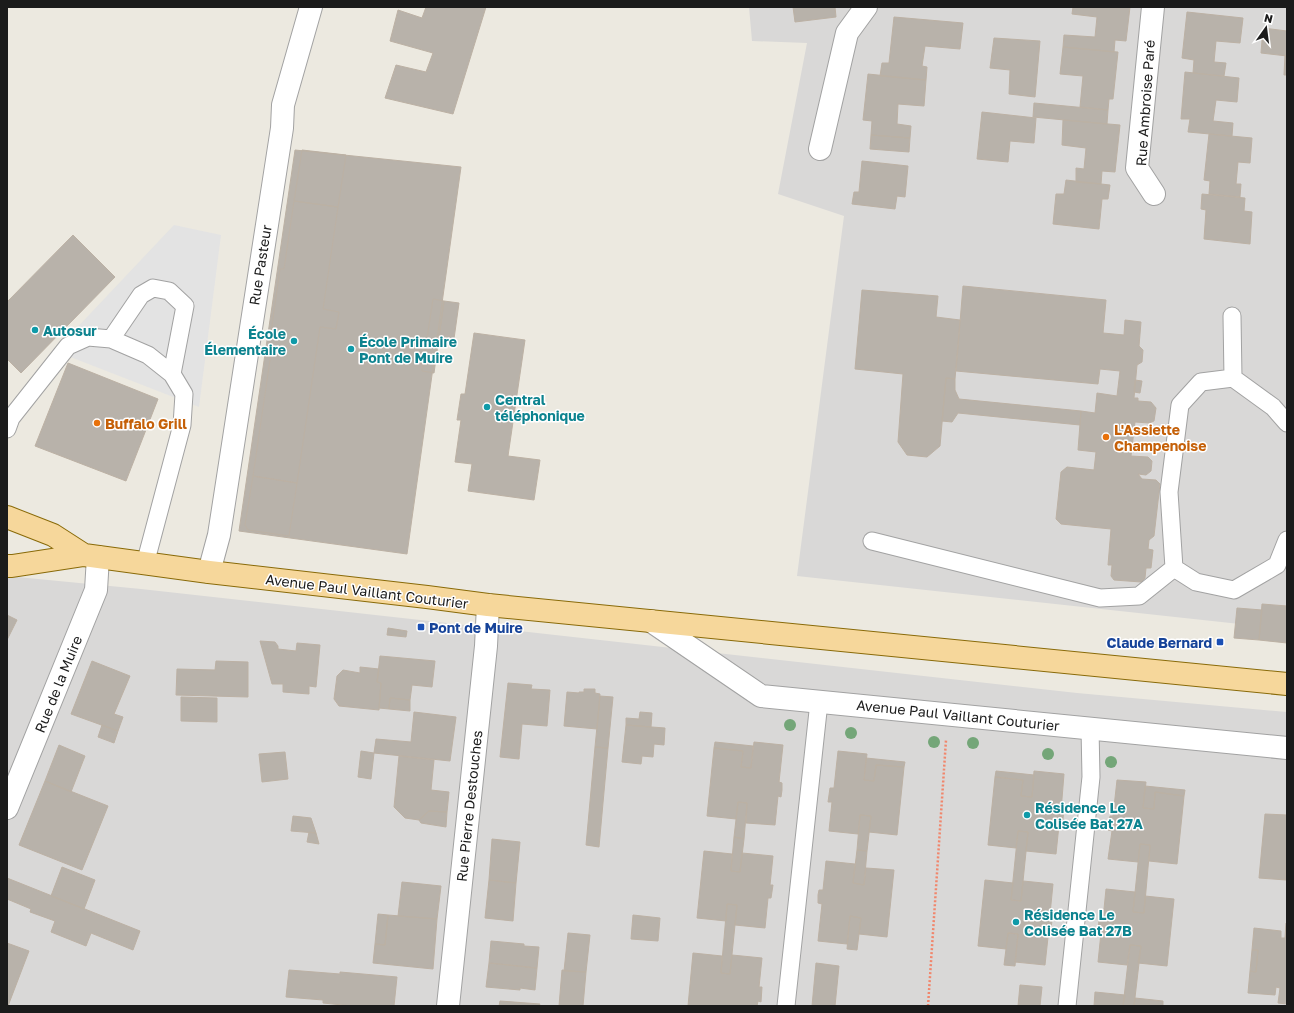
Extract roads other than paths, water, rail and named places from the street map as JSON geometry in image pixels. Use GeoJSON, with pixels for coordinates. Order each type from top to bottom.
{"type":"FeatureCollection","features":[{"type":"Feature","properties":{"kind":"main road","name":"Avenue Paul Vaillant Couturier"},"geometry":{"type":"LineString","coordinates":[[7,517],[53,535],[91,556]]}},
{"type":"Feature","properties":{"kind":"main road","name":"Avenue Paul Vaillant Couturier"},"geometry":{"type":"LineString","coordinates":[[7,566],[91,556],[209,572],[427,597],[488,606],[1287,684]]}},
{"type":"Feature","properties":{"kind":"street","name":"Rue Pasteur"},"geometry":{"type":"LineString","coordinates":[[209,572],[219,535],[282,128],[283,105],[311,7]]}},
{"type":"Feature","properties":{"kind":"street"},"geometry":{"type":"LineString","coordinates":[[820,149],[847,33],[866,7]]}},
{"type":"Feature","properties":{"kind":"street","name":"Rue Ambroise Paré"},"geometry":{"type":"LineString","coordinates":[[1152,7],[1137,168],[1154,194]]}},
{"type":"Feature","properties":{"kind":"street","name":"Rue de la Muire"},"geometry":{"type":"LineString","coordinates":[[7,808],[96,590],[91,556]]}},
{"type":"Feature","properties":{"kind":"street","name":"Rue Pierre Destouches"},"geometry":{"type":"LineString","coordinates":[[448,1006],[486,646],[488,606]]}},
{"type":"Feature","properties":{"kind":"street","name":"Avenue Paul Vaillant Couturier"},"geometry":{"type":"LineString","coordinates":[[651,621],[761,696],[1287,748]]}},
{"type":"Feature","properties":{"kind":"lane"},"geometry":{"type":"LineString","coordinates":[[111,339],[141,295],[153,288],[169,291],[185,306],[172,374]]}},
{"type":"Feature","properties":{"kind":"lane"},"geometry":{"type":"LineString","coordinates":[[1232,316],[1233,378]]}},
{"type":"Feature","properties":{"kind":"lane"},"geometry":{"type":"LineString","coordinates":[[7,429],[11,418],[68,346],[88,337],[111,339],[148,355],[172,374],[184,394],[182,425],[145,564]]}},
{"type":"Feature","properties":{"kind":"lane"},"geometry":{"type":"LineString","coordinates":[[1174,568],[1168,492],[1180,405],[1201,382],[1233,378],[1273,408],[1287,423]]}},
{"type":"Feature","properties":{"kind":"lane"},"geometry":{"type":"LineString","coordinates":[[1174,568],[1196,582],[1234,590],[1277,565],[1287,540]]}},
{"type":"Feature","properties":{"kind":"lane"},"geometry":{"type":"LineString","coordinates":[[872,541],[1100,598],[1139,596],[1174,568]]}},
{"type":"Feature","properties":{"kind":"lane"},"geometry":{"type":"LineString","coordinates":[[786,1006],[819,702]]}},
{"type":"Feature","properties":{"kind":"lane"},"geometry":{"type":"LineString","coordinates":[[1066,1006],[1091,777],[1090,728]]}},
{"type":"Feature","properties":{"kind":"place","name":"Autosur"},"geometry":{"type":"Point","coordinates":[35,330]}},
{"type":"Feature","properties":{"kind":"place","name":"École Élementaire"},"geometry":{"type":"Point","coordinates":[294,341]}},
{"type":"Feature","properties":{"kind":"place","name":"École Primaire Pont de Muire"},"geometry":{"type":"Point","coordinates":[351,349]}},
{"type":"Feature","properties":{"kind":"place","name":"Central téléphonique"},"geometry":{"type":"Point","coordinates":[487,407]}},
{"type":"Feature","properties":{"kind":"place","name":"Buffalo Grill"},"geometry":{"type":"Point","coordinates":[97,423]}},
{"type":"Feature","properties":{"kind":"place","name":"L'Assiette Champenoise"},"geometry":{"type":"Point","coordinates":[1106,437]}},
{"type":"Feature","properties":{"kind":"place","name":"Pont de Muire"},"geometry":{"type":"Point","coordinates":[421,627]}},
{"type":"Feature","properties":{"kind":"place","name":"Claude Bernard"},"geometry":{"type":"Point","coordinates":[1220,642]}},
{"type":"Feature","properties":{"kind":"place","name":"Résidence Le Colisée Bat 27A"},"geometry":{"type":"Point","coordinates":[1027,815]}},
{"type":"Feature","properties":{"kind":"place","name":"Résidence Le Colisée Bat 27B"},"geometry":{"type":"Point","coordinates":[1016,922]}}]}
